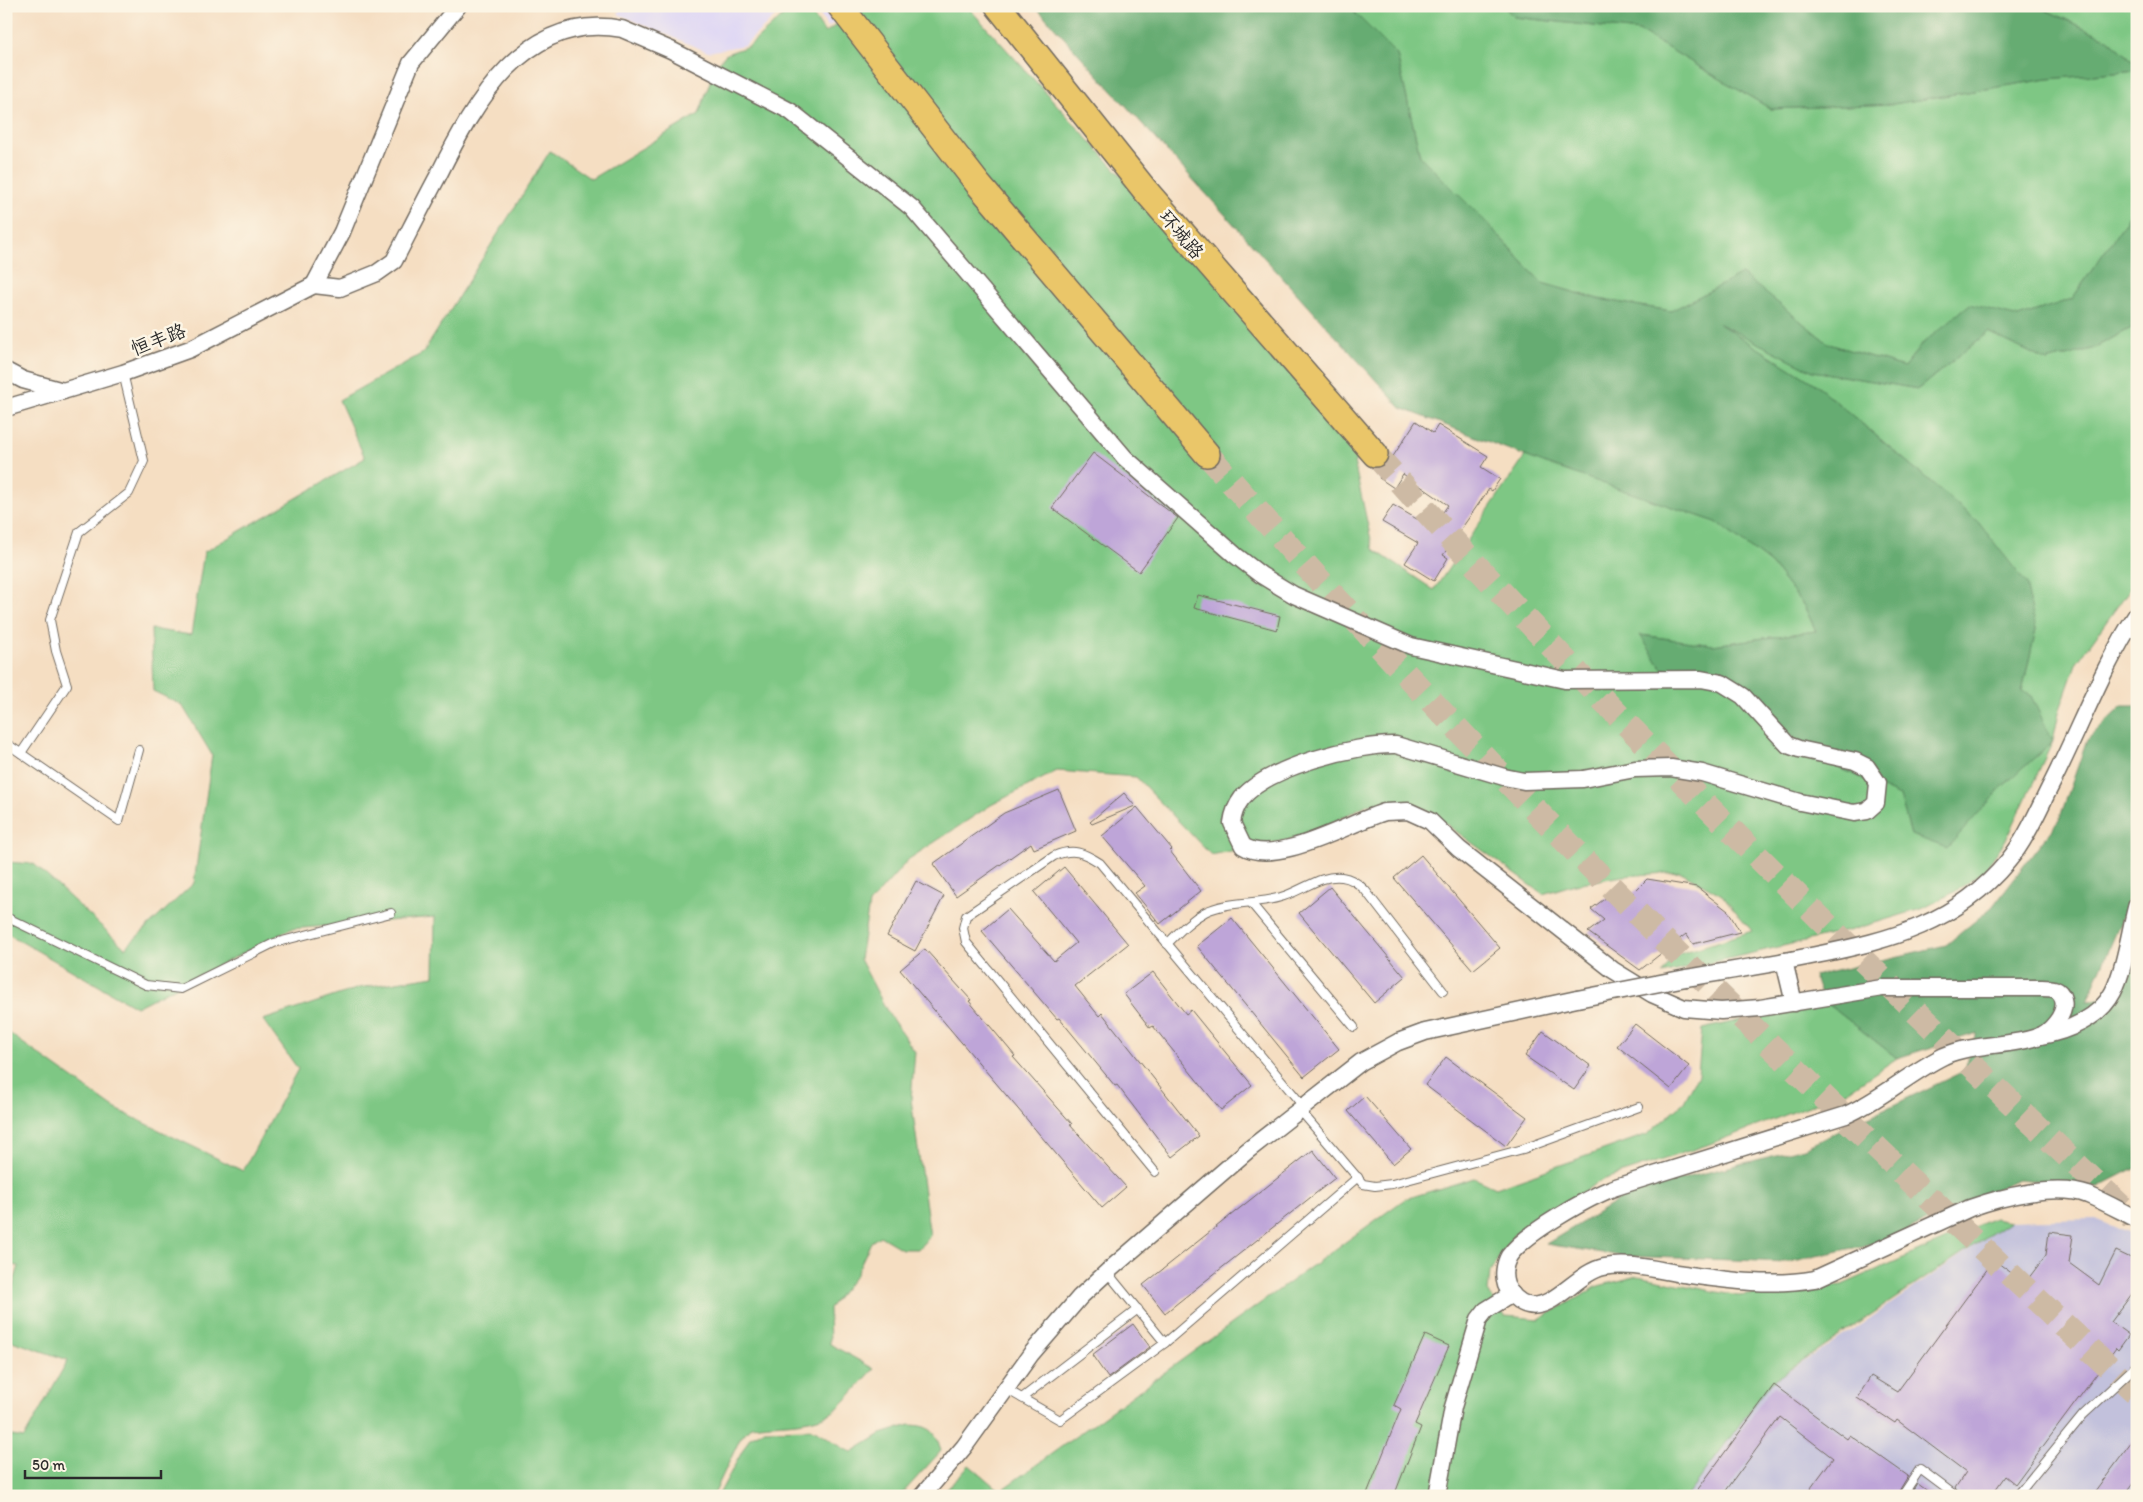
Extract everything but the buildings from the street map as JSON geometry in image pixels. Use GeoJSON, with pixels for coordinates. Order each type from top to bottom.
{"type":"FeatureCollection","features":[{"type":"Feature","properties":{"kind":"main road","name":"环城路"},"geometry":{"type":"LineString","coordinates":[[998,6],[1145,190],[1374,454]]}},
{"type":"Feature","properties":{"kind":"main road"},"geometry":{"type":"LineString","coordinates":[[844,11],[978,184],[1208,454]]}},
{"type":"Feature","properties":{"kind":"street"},"geometry":{"type":"LineString","coordinates":[[458,6],[411,63],[342,232],[314,284],[340,288],[377,273],[394,261],[470,113],[499,77],[530,48],[564,31],[610,26],[622,29],[680,54],[790,111],[912,208],[1118,452],[1152,484],[1262,575],[1294,595],[1411,646],[1565,680],[1685,679],[1717,681],[1743,696],[1788,745],[1862,764],[1873,774],[1878,789],[1876,803],[1873,807],[1867,811],[1854,813],[1800,802],[1702,773],[1671,768],[1635,769],[1582,779],[1524,780],[1504,777],[1396,745],[1383,745],[1340,751],[1279,774],[1251,790],[1236,806],[1232,823],[1234,832],[1243,846],[1256,852],[1282,850],[1366,817],[1399,810],[1408,811],[1430,821],[1459,848],[1613,970],[1634,985],[1670,1003],[1684,1008],[1722,1011],[1794,1003],[1882,988],[2053,988],[2058,990],[2064,1000],[2061,1015],[2038,1037]]}},
{"type":"Feature","properties":{"kind":"street","name":"恒丰路"},"geometry":{"type":"LineString","coordinates":[[6,408],[123,373],[190,349],[314,284]]}},
{"type":"Feature","properties":{"kind":"street"},"geometry":{"type":"LineString","coordinates":[[6,371],[23,380],[63,391]]}},
{"type":"Feature","properties":{"kind":"street"},"geometry":{"type":"LineString","coordinates":[[922,1496],[964,1446],[1059,1320],[1107,1272],[1247,1151],[1361,1062],[1398,1042],[1444,1027],[1686,978],[1873,944],[1926,925],[1953,910],[1996,875],[2009,860],[2037,813],[2115,648],[2137,614]]}},
{"type":"Feature","properties":{"kind":"street"},"geometry":{"type":"LineString","coordinates":[[2137,904],[2113,993],[2103,1006],[2081,1022],[2060,1033],[1951,1053],[1927,1065],[1866,1105],[1846,1115],[1731,1149],[1596,1194],[1561,1215],[1510,1255],[1504,1274],[1506,1285],[1512,1294],[1525,1304],[1540,1305],[1589,1272],[1605,1266],[1646,1267],[1730,1280],[1769,1283],[1803,1281],[1824,1276],[1976,1206],[1994,1200],[2044,1192],[2069,1191],[2088,1195],[2137,1219]]}},
{"type":"Feature","properties":{"kind":"street"},"geometry":{"type":"LineString","coordinates":[[1784,961],[1794,1003]]}},
{"type":"Feature","properties":{"kind":"street"},"geometry":{"type":"LineString","coordinates":[[1437,1496],[1453,1407],[1479,1319],[1486,1310],[1512,1294]]}},
{"type":"Feature","properties":{"kind":"lane"},"geometry":{"type":"LineString","coordinates":[[21,753],[67,685],[56,650],[50,620],[78,532],[129,493],[144,461],[123,373]]}},
{"type":"Feature","properties":{"kind":"lane"},"geometry":{"type":"LineString","coordinates":[[6,743],[119,821],[139,750]]}},
{"type":"Feature","properties":{"kind":"lane"},"geometry":{"type":"LineString","coordinates":[[1154,1172],[966,942],[963,923],[974,909],[1054,856],[1065,851],[1075,850],[1086,854],[1100,863],[1363,1184],[1375,1186],[1392,1184],[1524,1149],[1639,1107]]}},
{"type":"Feature","properties":{"kind":"lane"},"geometry":{"type":"LineString","coordinates":[[1167,944],[1192,920],[1222,906],[1251,903],[1284,896],[1332,877],[1350,879],[1365,890],[1443,991]]}},
{"type":"Feature","properties":{"kind":"lane"},"geometry":{"type":"LineString","coordinates":[[1251,903],[1354,1027]]}},
{"type":"Feature","properties":{"kind":"lane"},"geometry":{"type":"LineString","coordinates":[[6,917],[146,985],[181,989],[274,943],[391,913]]}},
{"type":"Feature","properties":{"kind":"lane"},"geometry":{"type":"LineString","coordinates":[[1006,1389],[1060,1420],[1165,1343],[1358,1177]]}},
{"type":"Feature","properties":{"kind":"lane"},"geometry":{"type":"LineString","coordinates":[[1107,1272],[1165,1343]]}},
{"type":"Feature","properties":{"kind":"lane"},"geometry":{"type":"LineString","coordinates":[[1022,1398],[1138,1310]]}},
{"type":"Feature","properties":{"kind":"lane"},"geometry":{"type":"LineString","coordinates":[[2017,1496],[2083,1415],[2137,1365]]}},
{"type":"Feature","properties":{"kind":"lane"},"geometry":{"type":"LineString","coordinates":[[1902,1496],[1920,1469],[1956,1496]]}},
{"type":"Feature","properties":{"kind":"shaded area"},"geometry":{"type":"Polygon","coordinates":[[[621,6],[786,6],[745,45],[708,52],[618,14],[621,6]]]}},
{"type":"Feature","properties":{"kind":"shaded area"},"geometry":{"type":"Polygon","coordinates":[[[814,6],[856,6],[828,27],[814,6]]]}},
{"type":"Feature","properties":{"kind":"shaded area"},"geometry":{"type":"Polygon","coordinates":[[[2096,1219],[2137,1237],[2137,1496],[1687,1496],[1771,1382],[1862,1324],[2010,1221],[2096,1219]]]}},
{"type":"Feature","properties":{"kind":"green space"},"geometry":{"type":"Polygon","coordinates":[[[794,6],[807,6],[825,33],[863,6],[967,6],[1371,450],[1354,462],[1373,549],[1434,590],[1525,456],[1716,522],[1771,564],[1804,606],[1816,631],[1713,645],[1641,635],[1662,669],[1729,676],[1814,756],[1900,796],[1911,835],[2003,786],[2053,741],[2007,838],[1984,871],[1956,891],[1924,908],[1852,930],[1662,974],[1675,955],[1752,931],[1722,895],[1681,872],[1623,876],[1575,884],[1543,894],[1425,809],[1405,801],[1368,804],[1330,824],[1288,840],[1211,855],[1136,777],[1057,771],[991,805],[909,859],[869,904],[860,959],[888,1013],[915,1052],[911,1099],[930,1236],[918,1249],[902,1249],[880,1236],[871,1242],[855,1276],[829,1308],[830,1344],[874,1369],[847,1399],[831,1413],[812,1420],[751,1426],[740,1439],[713,1496],[6,1496],[6,1435],[24,1438],[68,1360],[6,1339],[6,1308],[19,1266],[6,1265],[6,1031],[114,1108],[243,1171],[298,1069],[263,1020],[359,988],[434,976],[435,917],[291,929],[136,1007],[6,933],[6,862],[34,864],[125,948],[194,883],[212,755],[182,705],[153,691],[151,629],[191,635],[204,552],[365,458],[339,400],[423,353],[550,151],[591,179],[699,114],[715,67],[726,54],[749,46],[794,6]]]}},
{"type":"Feature","properties":{"kind":"green space"},"geometry":{"type":"Polygon","coordinates":[[[1035,6],[1348,6],[1397,55],[1420,156],[1485,221],[1542,283],[1598,299],[1671,311],[1742,274],[1829,344],[1904,367],[1922,344],[1970,304],[2018,317],[2072,299],[2137,205],[2137,325],[2092,349],[2047,361],[1988,332],[1918,389],[1813,371],[1718,323],[1815,384],[1978,522],[2026,583],[2036,629],[2022,691],[2031,696],[2053,741],[2003,786],[1947,848],[1911,835],[1900,796],[1814,756],[1729,676],[1662,669],[1640,635],[1713,645],[1816,631],[1804,606],[1771,564],[1716,522],[1546,464],[1401,408],[1035,6]]]}},
{"type":"Feature","properties":{"kind":"green space"},"geometry":{"type":"Polygon","coordinates":[[[1348,6],[1503,6],[1514,17],[1639,31],[1771,109],[1893,104],[2048,79],[2137,71],[2137,205],[2072,299],[2018,317],[1970,305],[1922,344],[1904,367],[1829,344],[1742,275],[1671,311],[1598,299],[1542,283],[1485,221],[1420,156],[1397,55],[1348,6]]]}},
{"type":"Feature","properties":{"kind":"green space"},"geometry":{"type":"Polygon","coordinates":[[[1503,6],[2037,6],[2108,39],[2137,64],[2137,71],[2048,79],[1893,104],[1771,109],[1639,31],[1514,17],[1503,6]]]}},
{"type":"Feature","properties":{"kind":"green space"},"geometry":{"type":"Polygon","coordinates":[[[2037,6],[2137,6],[2137,64],[2108,39],[2037,6]]]}},
{"type":"Feature","properties":{"kind":"green space"},"geometry":{"type":"Polygon","coordinates":[[[1711,319],[1813,371],[1918,389],[1988,332],[2047,361],[2092,349],[2137,325],[2137,579],[2076,664],[2059,712],[2053,741],[2022,691],[2036,629],[1978,522],[1815,384],[1711,319]]]}},
{"type":"Feature","properties":{"kind":"green space"},"geometry":{"type":"Polygon","coordinates":[[[2122,706],[2137,706],[2137,861],[2124,914],[2087,1001],[2119,995],[2137,935],[2137,1167],[2098,1187],[2018,1179],[1885,1241],[1789,1262],[1621,1256],[1546,1244],[1634,1191],[1804,1148],[1964,1071],[1977,1033],[1897,1058],[1824,1001],[1814,976],[1946,945],[1992,907],[2059,820],[2087,740],[2122,706]]]}},
{"type":"Feature","properties":{"kind":"green space"},"geometry":{"type":"Polygon","coordinates":[[[1824,1001],[1897,1058],[1848,1091],[1707,1145],[1602,1180],[1514,1234],[1490,1272],[1488,1292],[1505,1316],[1540,1319],[1598,1286],[1638,1276],[1738,1296],[1842,1285],[1994,1218],[2010,1221],[1771,1382],[1687,1496],[941,1496],[969,1465],[1000,1491],[1405,1199],[1474,1178],[1496,1188],[1648,1134],[1684,1102],[1698,1075],[1702,1029],[1824,1001]]]}},
{"type":"Feature","properties":{"kind":"green space"},"geometry":{"type":"Polygon","coordinates":[[[910,1425],[928,1428],[935,1434],[941,1451],[900,1496],[718,1496],[750,1437],[764,1430],[811,1429],[852,1452],[881,1434],[910,1425]]]}},
{"type":"Feature","properties":{"kind":"tunnel"},"geometry":{"type":"LineString","coordinates":[[1207,454],[1317,578],[1429,699],[1660,936],[1896,1167],[2137,1393]]}},
{"type":"Feature","properties":{"kind":"tunnel"},"geometry":{"type":"LineString","coordinates":[[1375,454],[1557,652],[1745,844],[1938,1033],[2133,1218]]}}]}
